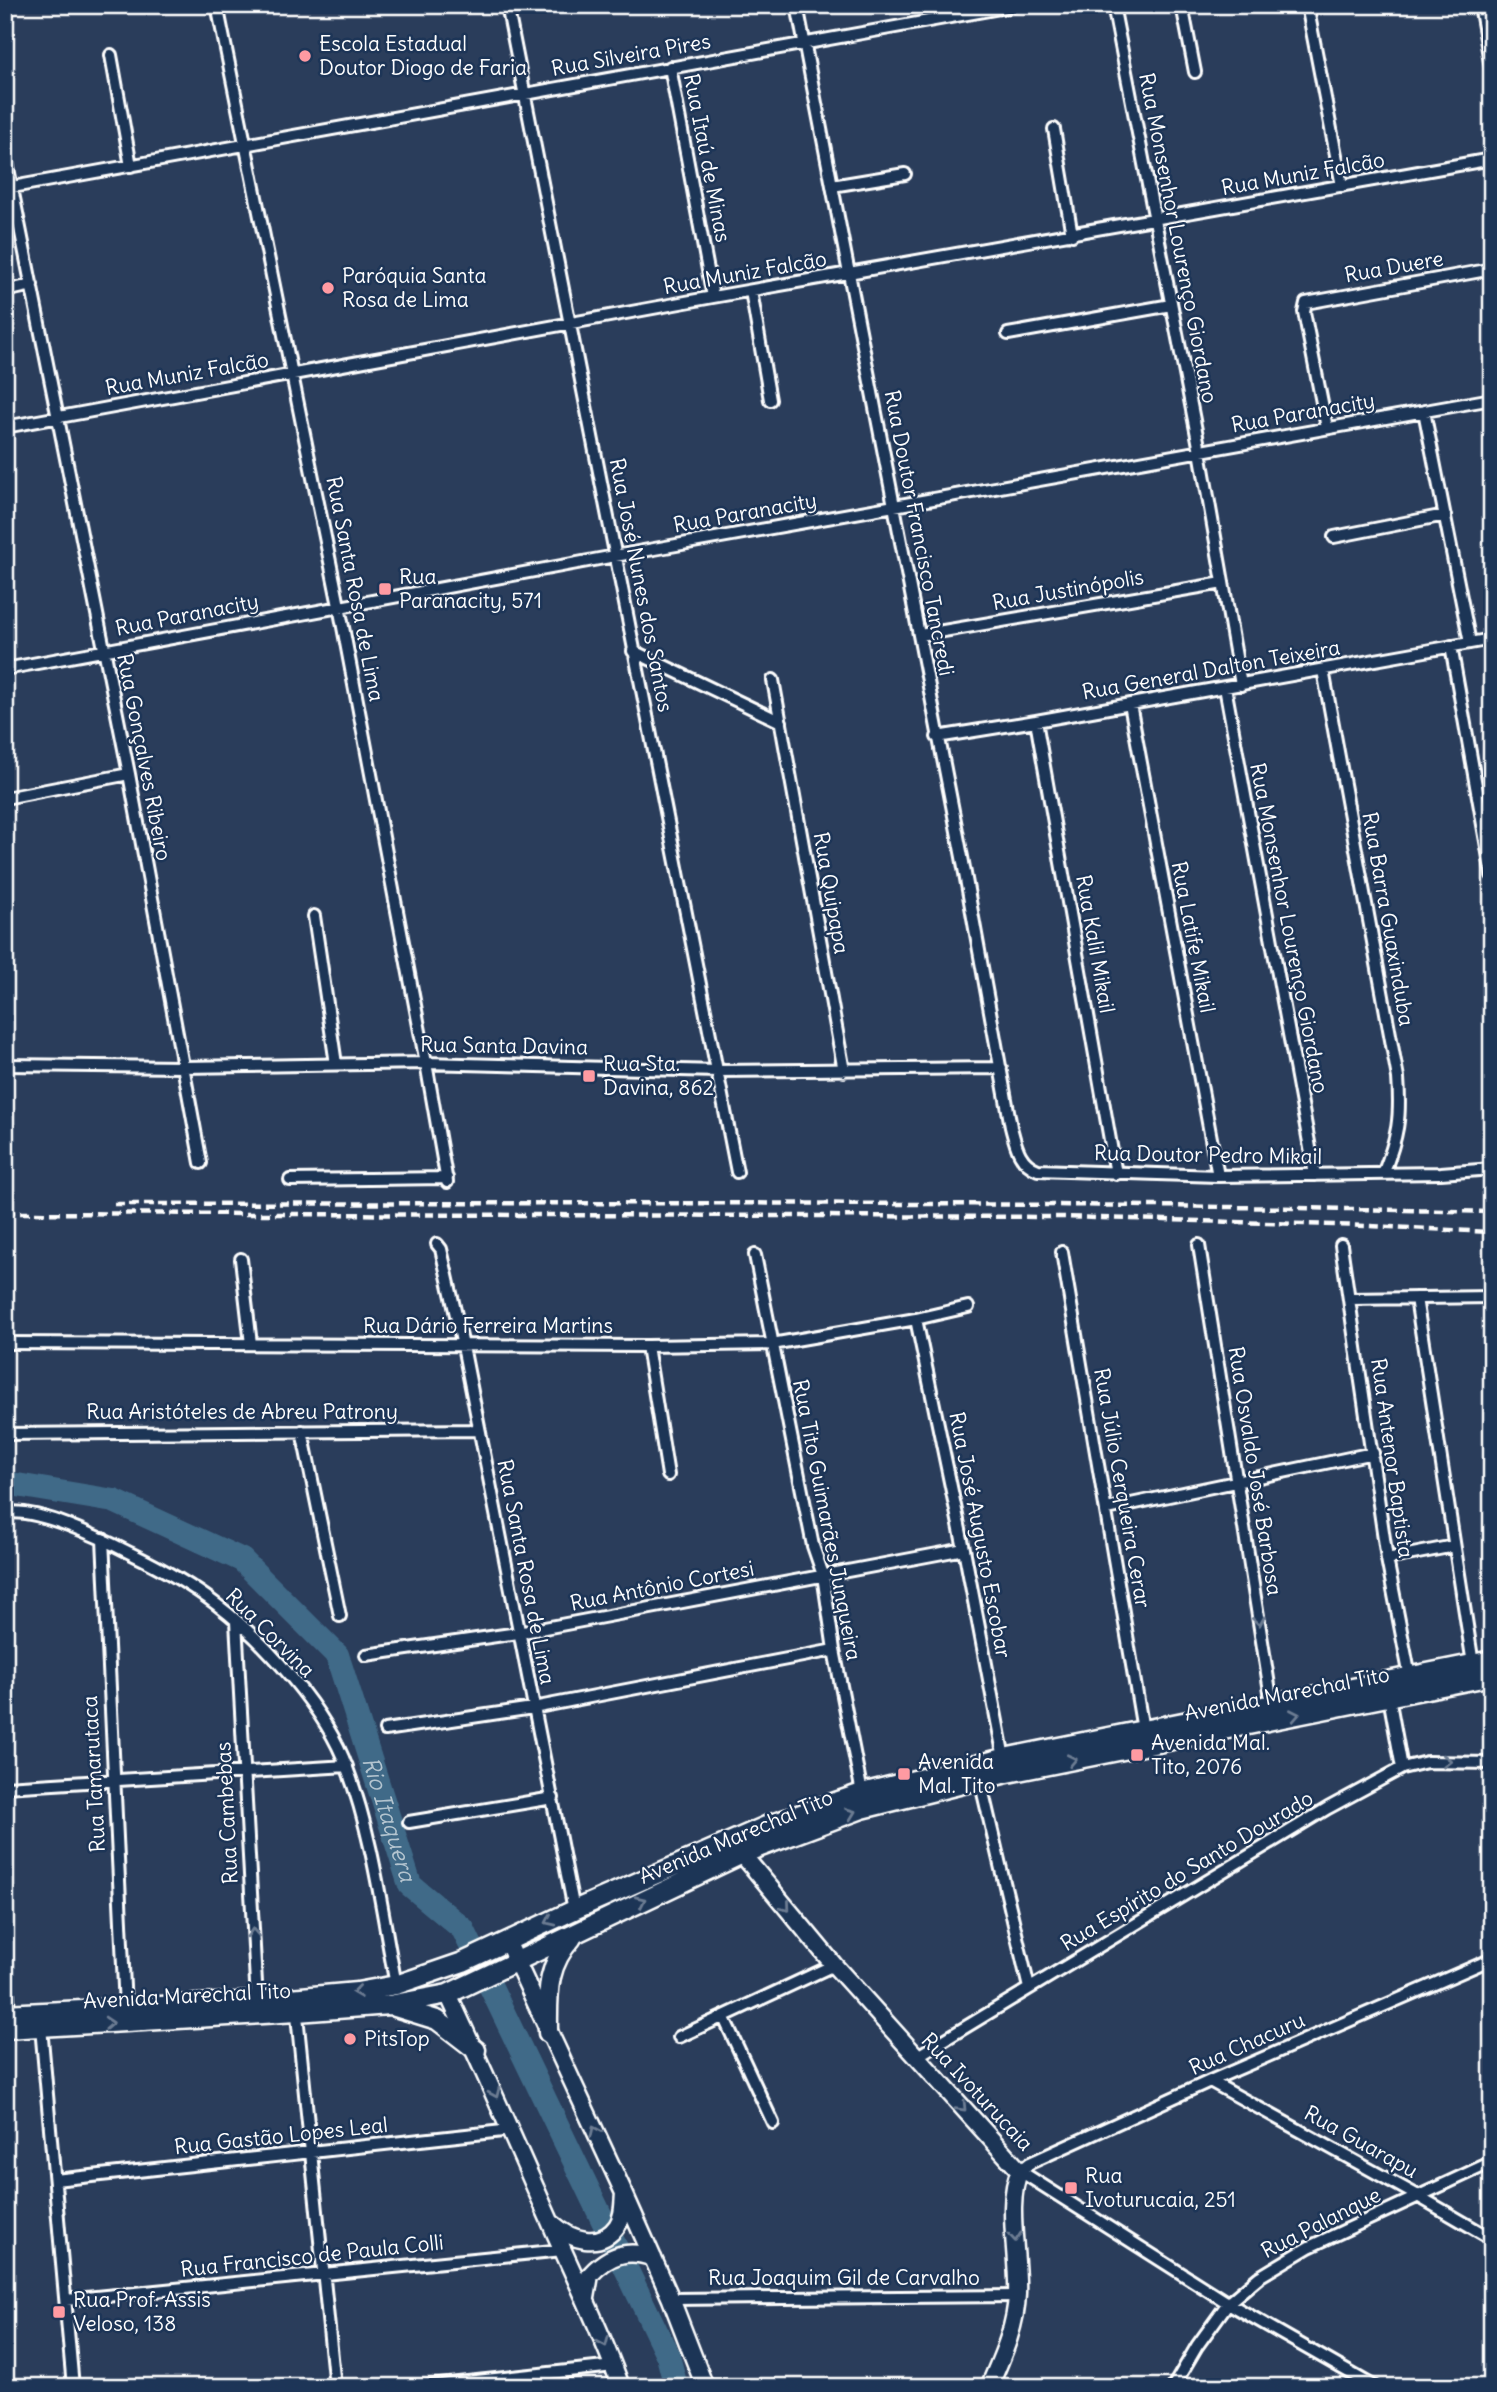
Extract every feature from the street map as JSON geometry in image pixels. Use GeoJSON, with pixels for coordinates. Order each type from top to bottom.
{"type":"FeatureCollection","features":[{"type":"Feature","properties":{"kind":"main road","name":"Avenida Marechal Tito"},"geometry":{"type":"LineString","coordinates":[[6,2019],[83,2010],[257,2001],[296,2005],[396,1985],[453,1968],[574,1910],[766,1826],[862,1793],[1004,1758],[1492,1660]]}},
{"type":"Feature","properties":{"kind":"main road","name":"Avenida Marechal Tito"},"geometry":{"type":"LineString","coordinates":[[6,2019],[41,2027],[296,2005],[389,2005],[454,1992],[742,1854],[862,1809],[980,1780],[1149,1744],[1492,1676]]}},
{"type":"Feature","properties":{"kind":"main road"},"geometry":{"type":"LineString","coordinates":[[548,2033],[551,1974],[560,1951],[579,1930]]}},
{"type":"Feature","properties":{"kind":"main road"},"geometry":{"type":"LineString","coordinates":[[453,1968],[447,1982],[454,1992]]}},
{"type":"Feature","properties":{"kind":"main road"},"geometry":{"type":"LineString","coordinates":[[389,2005],[437,2020],[476,2050]]}},
{"type":"Feature","properties":{"kind":"main road"},"geometry":{"type":"LineString","coordinates":[[41,2027],[61,2014],[79,2013],[83,2010]]}},
{"type":"Feature","properties":{"kind":"street","name":"Rua Santa Rosa de Lima"},"geometry":{"type":"LineString","coordinates":[[217,5],[339,606],[447,1180],[290,1180]]}},
{"type":"Feature","properties":{"kind":"street","name":"Rua José Nunes dos Santos"},"geometry":{"type":"LineString","coordinates":[[507,5],[737,1172]]}},
{"type":"Feature","properties":{"kind":"street","name":"Rua Doutor Francisco Tancredi"},"geometry":{"type":"LineString","coordinates":[[797,5],[1001,1068]]}},
{"type":"Feature","properties":{"kind":"street","name":"Rua Silveira Pires"},"geometry":{"type":"LineString","coordinates":[[9,188],[804,44],[969,10],[1017,5]]}},
{"type":"Feature","properties":{"kind":"street","name":"Rua Monsenhor Lourenço Giordano"},"geometry":{"type":"LineString","coordinates":[[1113,5],[1200,451],[1241,685]]}},
{"type":"Feature","properties":{"kind":"street"},"geometry":{"type":"LineString","coordinates":[[1182,5],[1195,72]]}},
{"type":"Feature","properties":{"kind":"street"},"geometry":{"type":"LineString","coordinates":[[1307,5],[1342,186]]}},
{"type":"Feature","properties":{"kind":"street"},"geometry":{"type":"LineString","coordinates":[[1480,5],[1492,73]]}},
{"type":"Feature","properties":{"kind":"street"},"geometry":{"type":"LineString","coordinates":[[111,55],[131,166]]}},
{"type":"Feature","properties":{"kind":"street","name":"Rua Itaú de Minas"},"geometry":{"type":"LineString","coordinates":[[670,67],[713,297]]}},
{"type":"Feature","properties":{"kind":"street"},"geometry":{"type":"LineString","coordinates":[[1054,129],[1072,234]]}},
{"type":"Feature","properties":{"kind":"street","name":"Rua Gonçalves Ribeiro"},"geometry":{"type":"LineString","coordinates":[[5,153],[9,188],[32,285],[129,774],[201,1163]]}},
{"type":"Feature","properties":{"kind":"street","name":"Rua Muniz Falcão"},"geometry":{"type":"LineString","coordinates":[[5,427],[713,297],[1492,159]]}},
{"type":"Feature","properties":{"kind":"street"},"geometry":{"type":"LineString","coordinates":[[832,186],[905,174]]}},
{"type":"Feature","properties":{"kind":"street","name":"Rua Duere"},"geometry":{"type":"LineString","coordinates":[[1327,428],[1304,312],[1308,302],[1492,269]]}},
{"type":"Feature","properties":{"kind":"street"},"geometry":{"type":"LineString","coordinates":[[5,291],[32,285]]}},
{"type":"Feature","properties":{"kind":"street"},"geometry":{"type":"LineString","coordinates":[[751,291],[770,400]]}},
{"type":"Feature","properties":{"kind":"street"},"geometry":{"type":"LineString","coordinates":[[1008,334],[1171,305]]}},
{"type":"Feature","properties":{"kind":"street","name":"Rua Paranacity"},"geometry":{"type":"LineString","coordinates":[[5,669],[893,505],[1492,399]]}},
{"type":"Feature","properties":{"kind":"street"},"geometry":{"type":"LineString","coordinates":[[1424,411],[1470,643]]}},
{"type":"Feature","properties":{"kind":"street"},"geometry":{"type":"LineString","coordinates":[[1334,537],[1445,515]]}},
{"type":"Feature","properties":{"kind":"street","name":"Rua Justinópolis"},"geometry":{"type":"LineString","coordinates":[[920,635],[1223,583]]}},
{"type":"Feature","properties":{"kind":"street","name":"Rua General Dalton Teixeira"},"geometry":{"type":"LineString","coordinates":[[937,737],[1492,639]]}},
{"type":"Feature","properties":{"kind":"street"},"geometry":{"type":"LineString","coordinates":[[1451,646],[1492,875]]}},
{"type":"Feature","properties":{"kind":"street"},"geometry":{"type":"LineString","coordinates":[[634,651],[781,722]]}},
{"type":"Feature","properties":{"kind":"street","name":"Rua Barra Guaxinduba"},"geometry":{"type":"LineString","coordinates":[[1323,670],[1398,1078],[1398,1130],[1382,1174]]}},
{"type":"Feature","properties":{"kind":"street","name":"Rua Quipapa"},"geometry":{"type":"LineString","coordinates":[[774,680],[844,1070]]}},
{"type":"Feature","properties":{"kind":"street","name":"Rua Monsenhor Lourenço Giordano"},"geometry":{"type":"LineString","coordinates":[[1225,687],[1315,1175]]}},
{"type":"Feature","properties":{"kind":"street","name":"Rua Latife Mikail"},"geometry":{"type":"LineString","coordinates":[[1130,704],[1218,1176]]}},
{"type":"Feature","properties":{"kind":"street","name":"Rua Kalil Mikail"},"geometry":{"type":"LineString","coordinates":[[1036,721],[1116,1174]]}},
{"type":"Feature","properties":{"kind":"street"},"geometry":{"type":"LineString","coordinates":[[5,799],[129,774]]}},
{"type":"Feature","properties":{"kind":"street"},"geometry":{"type":"LineString","coordinates":[[314,916],[336,1064]]}},
{"type":"Feature","properties":{"kind":"street","name":"Rua Santa Davina"},"geometry":{"type":"LineString","coordinates":[[5,1065],[183,1067],[426,1063],[716,1071],[1001,1068]]}},
{"type":"Feature","properties":{"kind":"street","name":"Rua Doutor Pedro Mikail"},"geometry":{"type":"LineString","coordinates":[[1001,1068],[1015,1144],[1028,1166],[1053,1171],[1218,1176],[1492,1170]]}},
{"type":"Feature","properties":{"kind":"street","name":"Rua Santa Rosa de Lima"},"geometry":{"type":"LineString","coordinates":[[437,1244],[441,1250],[463,1346],[574,1910]]}},
{"type":"Feature","properties":{"kind":"street","name":"Rua Antenor Baptista"},"geometry":{"type":"LineString","coordinates":[[1341,1244],[1387,1559],[1410,1677]]}},
{"type":"Feature","properties":{"kind":"street","name":"Rua Osvaldo José Barbosa"},"geometry":{"type":"LineString","coordinates":[[1199,1245],[1272,1704]]}},
{"type":"Feature","properties":{"kind":"street","name":"Rua Júlio Cerqueira Cerar"},"geometry":{"type":"LineString","coordinates":[[1062,1252],[1143,1730]]}},
{"type":"Feature","properties":{"kind":"street","name":"Rua Tito Guimarães Junqueira"},"geometry":{"type":"LineString","coordinates":[[755,1255],[813,1546],[823,1575],[834,1650],[862,1793]]}},
{"type":"Feature","properties":{"kind":"street"},"geometry":{"type":"LineString","coordinates":[[241,1259],[251,1344]]}},
{"type":"Feature","properties":{"kind":"street"},"geometry":{"type":"LineString","coordinates":[[1349,1299],[1492,1297]]}},
{"type":"Feature","properties":{"kind":"street"},"geometry":{"type":"LineString","coordinates":[[1416,1298],[1473,1664]]}},
{"type":"Feature","properties":{"kind":"street","name":"Rua Dário Ferreira Martins"},"geometry":{"type":"LineString","coordinates":[[5,1343],[463,1346],[772,1344],[916,1319],[968,1307]]}},
{"type":"Feature","properties":{"kind":"street","name":"Rua José Augusto Escobar"},"geometry":{"type":"LineString","coordinates":[[916,1319],[1004,1758]]}},
{"type":"Feature","properties":{"kind":"street"},"geometry":{"type":"LineString","coordinates":[[647,1346],[668,1475]]}},
{"type":"Feature","properties":{"kind":"street","name":"Rua Aristóteles de Abreu Patrony"},"geometry":{"type":"LineString","coordinates":[[5,1434],[479,1430]]}},
{"type":"Feature","properties":{"kind":"street"},"geometry":{"type":"LineString","coordinates":[[302,1431],[340,1616]]}},
{"type":"Feature","properties":{"kind":"street"},"geometry":{"type":"LineString","coordinates":[[1107,1509],[1373,1453]]}},
{"type":"Feature","properties":{"kind":"street","name":"Rua Corvina"},"geometry":{"type":"LineString","coordinates":[[5,1513],[18,1512],[55,1521],[103,1539],[176,1578],[216,1604],[236,1621],[274,1658],[301,1690],[326,1725],[347,1766],[367,1838],[396,1985]]}},
{"type":"Feature","properties":{"kind":"street","name":"Rua Tamarutaca"},"geometry":{"type":"LineString","coordinates":[[103,1539],[125,2008]]}},
{"type":"Feature","properties":{"kind":"street"},"geometry":{"type":"LineString","coordinates":[[1387,1559],[1454,1546]]}},
{"type":"Feature","properties":{"kind":"street","name":"Rua Antônio Cortesi"},"geometry":{"type":"LineString","coordinates":[[366,1655],[518,1633],[964,1549]]}},
{"type":"Feature","properties":{"kind":"street","name":"Rua Cambebas"},"geometry":{"type":"LineString","coordinates":[[236,1621],[257,2001]]}},
{"type":"Feature","properties":{"kind":"street"},"geometry":{"type":"LineString","coordinates":[[385,1730],[533,1709],[834,1650]]}},
{"type":"Feature","properties":{"kind":"street"},"geometry":{"type":"LineString","coordinates":[[1389,1697],[1402,1768]]}},
{"type":"Feature","properties":{"kind":"street","name":"Rua Espírito do Santo Dourado"},"geometry":{"type":"LineString","coordinates":[[916,2057],[1328,1808],[1402,1768],[1427,1762],[1492,1763]]}},
{"type":"Feature","properties":{"kind":"street"},"geometry":{"type":"LineString","coordinates":[[5,1787],[347,1766]]}},
{"type":"Feature","properties":{"kind":"street"},"geometry":{"type":"LineString","coordinates":[[980,1780],[1029,1988]]}},
{"type":"Feature","properties":{"kind":"street"},"geometry":{"type":"LineString","coordinates":[[409,1822],[553,1798]]}},
{"type":"Feature","properties":{"kind":"street","name":"Rua Ivoturucaia"},"geometry":{"type":"LineString","coordinates":[[742,1854],[834,1965],[1020,2171],[1228,2303],[1372,2386]]}},
{"type":"Feature","properties":{"kind":"street"},"geometry":{"type":"LineString","coordinates":[[507,1941],[511,1965],[548,2033],[624,2193],[671,2299],[705,2387]]}},
{"type":"Feature","properties":{"kind":"street"},"geometry":{"type":"LineString","coordinates":[[5,1945],[6,2019]]}},
{"type":"Feature","properties":{"kind":"street","name":"Rua Chacuru"},"geometry":{"type":"LineString","coordinates":[[1020,2171],[1030,2163],[1210,2081],[1492,1959]]}},
{"type":"Feature","properties":{"kind":"street"},"geometry":{"type":"LineString","coordinates":[[679,2038],[834,1965]]}},
{"type":"Feature","properties":{"kind":"street"},"geometry":{"type":"LineString","coordinates":[[454,1992],[549,2220],[586,2298],[621,2387]]}},
{"type":"Feature","properties":{"kind":"street"},"geometry":{"type":"LineString","coordinates":[[296,2005],[335,2387]]}},
{"type":"Feature","properties":{"kind":"street"},"geometry":{"type":"LineString","coordinates":[[724,2018],[773,2123]]}},
{"type":"Feature","properties":{"kind":"street"},"geometry":{"type":"LineString","coordinates":[[41,2027],[73,2387]]}},
{"type":"Feature","properties":{"kind":"street","name":"Rua Guarapu"},"geometry":{"type":"LineString","coordinates":[[1210,2081],[1492,2239]]}},
{"type":"Feature","properties":{"kind":"street","name":"Rua Gastão Lopes Leal"},"geometry":{"type":"LineString","coordinates":[[55,2180],[512,2130]]}},
{"type":"Feature","properties":{"kind":"street","name":"Rua Palanque"},"geometry":{"type":"LineString","coordinates":[[1172,2387],[1228,2303],[1259,2277],[1309,2247],[1492,2162]]}},
{"type":"Feature","properties":{"kind":"street"},"geometry":{"type":"LineString","coordinates":[[989,2387],[1013,2323],[1017,2296],[1013,2193],[1020,2171]]}},
{"type":"Feature","properties":{"kind":"street"},"geometry":{"type":"LineString","coordinates":[[549,2220],[571,2238],[586,2241],[599,2238],[616,2227],[623,2211],[624,2193]]}},
{"type":"Feature","properties":{"kind":"street","name":"Rua Francisco de Paula Colli"},"geometry":{"type":"LineString","coordinates":[[65,2300],[563,2250]]}},
{"type":"Feature","properties":{"kind":"street"},"geometry":{"type":"LineString","coordinates":[[586,2298],[590,2275],[597,2267],[627,2252],[642,2253],[653,2258]]}},
{"type":"Feature","properties":{"kind":"street","name":"Rua Joaquim Gil de Carvalho"},"geometry":{"type":"LineString","coordinates":[[671,2299],[1017,2296]]}},
{"type":"Feature","properties":{"kind":"street"},"geometry":{"type":"LineString","coordinates":[[421,2387],[614,2366]]}},
{"type":"Feature","properties":{"kind":"waterway","name":"Rio Itaquera"},"geometry":{"type":"LineString","coordinates":[[5,1483],[114,1501],[242,1560],[337,1655],[410,1885],[463,1929],[668,2356],[676,2387]]}},
{"type":"Feature","properties":{"kind":"railway"},"geometry":{"type":"LineString","coordinates":[[114,1204],[975,1204],[1492,1212]]}},
{"type":"Feature","properties":{"kind":"railway"},"geometry":{"type":"LineString","coordinates":[[5,1213],[1064,1217],[1492,1232]]}},
{"type":"Feature","properties":{"kind":"place","name":"Escola Estadual Doutor Diogo de Faria"},"geometry":{"type":"Point","coordinates":[305,56]}},
{"type":"Feature","properties":{"kind":"place","name":"Paróquia Santa Rosa de Lima"},"geometry":{"type":"Point","coordinates":[328,288]}},
{"type":"Feature","properties":{"kind":"place","name":"Rua Paranacity, 571"},"geometry":{"type":"Point","coordinates":[385,589]}},
{"type":"Feature","properties":{"kind":"place","name":"Rua Sta. Davina, 862"},"geometry":{"type":"Point","coordinates":[589,1076]}},
{"type":"Feature","properties":{"kind":"place","name":"Avenida Mal. Tito, 2076"},"geometry":{"type":"Point","coordinates":[1137,1755]}},
{"type":"Feature","properties":{"kind":"place","name":"Avenida Mal. Tito"},"geometry":{"type":"Point","coordinates":[904,1774]}},
{"type":"Feature","properties":{"kind":"place","name":"PitsTop"},"geometry":{"type":"Point","coordinates":[350,2039]}},
{"type":"Feature","properties":{"kind":"place","name":"Rua Ivoturucaia, 251"},"geometry":{"type":"Point","coordinates":[1071,2188]}},
{"type":"Feature","properties":{"kind":"place","name":"Rua Prof. Assis Veloso, 138"},"geometry":{"type":"Point","coordinates":[59,2312]}}]}
